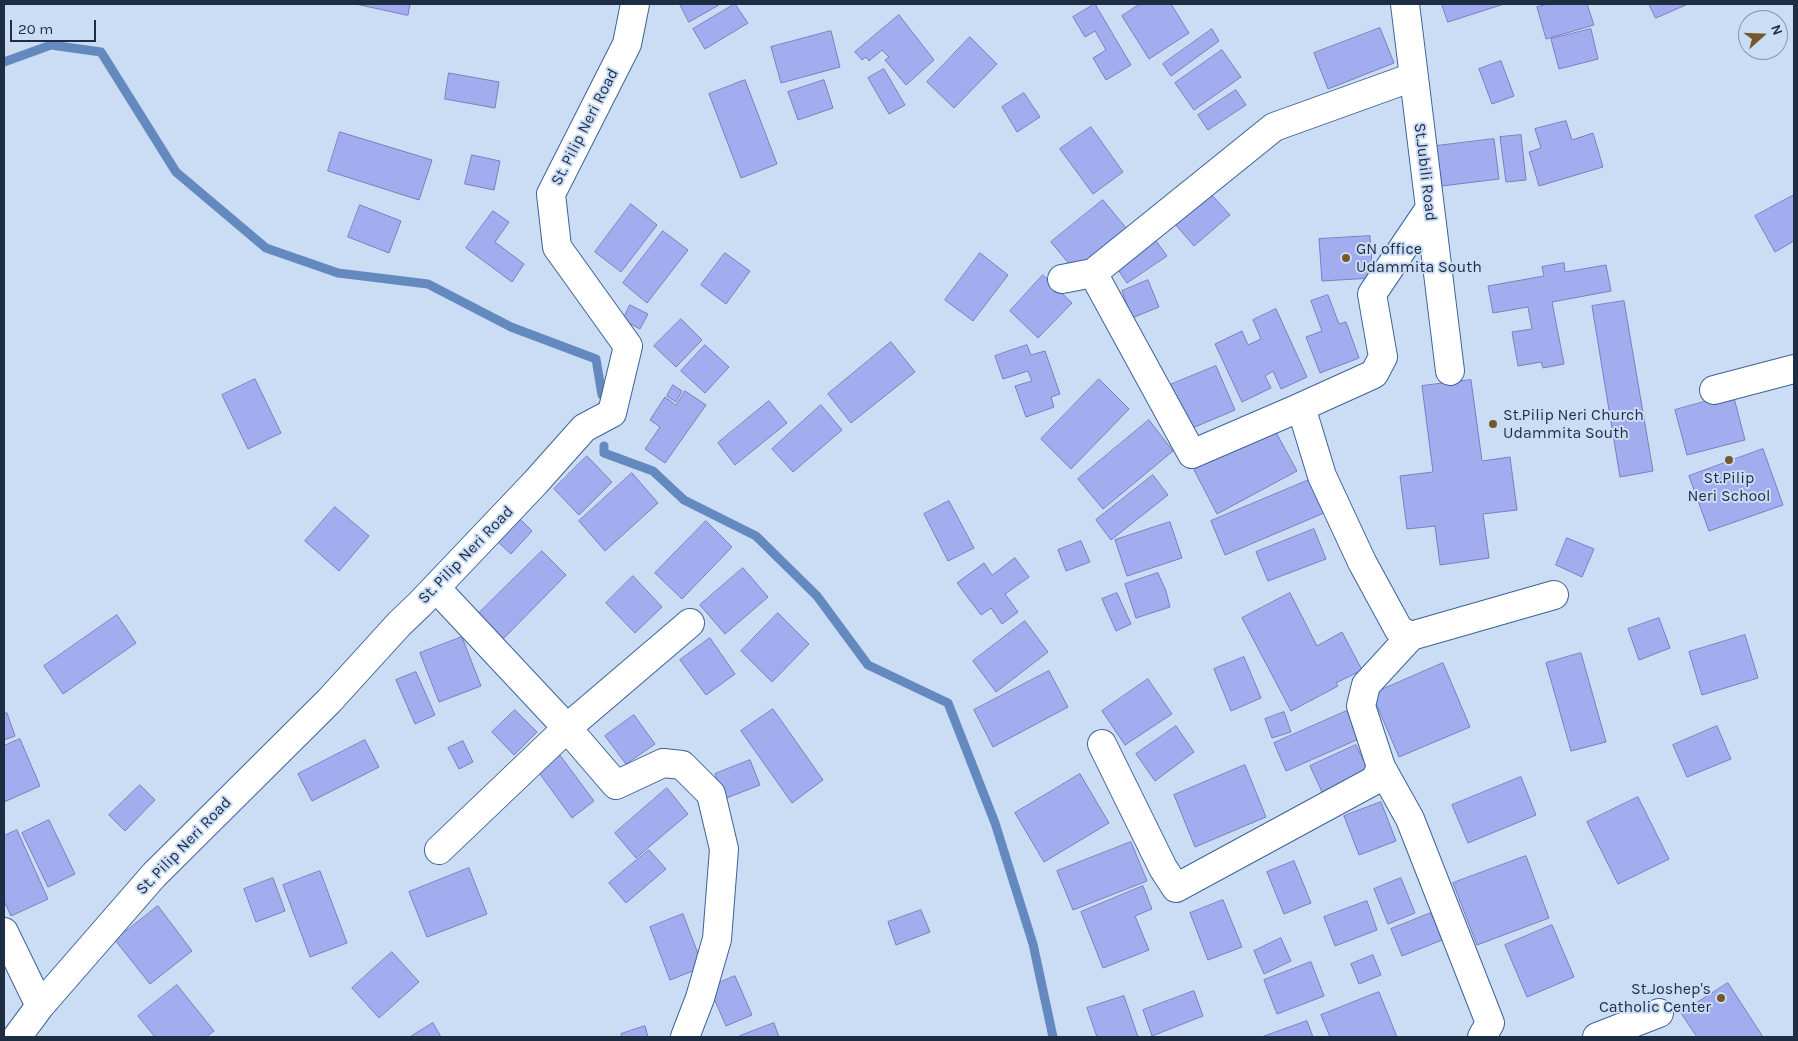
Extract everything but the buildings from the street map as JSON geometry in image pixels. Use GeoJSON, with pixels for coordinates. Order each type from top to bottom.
{"type":"FeatureCollection","features":[{"type":"Feature","properties":{"kind":"street","name":"St. Pilip Neri Road"},"geometry":{"type":"LineString","coordinates":[[17,1037],[40,1006],[154,875],[329,701],[400,623],[436,588],[535,483],[584,428],[612,413],[628,346],[557,247],[551,194],[627,44],[636,4]]}},
{"type":"Feature","properties":{"kind":"street","name":"St.Jubili Road"},"geometry":{"type":"LineString","coordinates":[[1405,4],[1450,371]]}},
{"type":"Feature","properties":{"kind":"street"},"geometry":{"type":"LineString","coordinates":[[1062,279],[1093,273],[1274,127],[1413,77]]}},
{"type":"Feature","properties":{"kind":"street"},"geometry":{"type":"LineString","coordinates":[[1093,273],[1192,454],[1374,374],[1383,357],[1372,294],[1430,208]]}},
{"type":"Feature","properties":{"kind":"street"},"geometry":{"type":"LineString","coordinates":[[1714,390],[1794,369]]}},
{"type":"Feature","properties":{"kind":"street"},"geometry":{"type":"LineString","coordinates":[[1301,407],[1322,476],[1362,562],[1399,630],[1411,636]]}},
{"type":"Feature","properties":{"kind":"street"},"geometry":{"type":"LineString","coordinates":[[436,588],[567,728],[616,785],[664,763],[682,765],[711,794],[724,849],[716,938],[700,998],[685,1037]]}},
{"type":"Feature","properties":{"kind":"street"},"geometry":{"type":"LineString","coordinates":[[1482,1037],[1490,1023],[1410,819],[1381,768],[1362,706],[1366,685],[1411,636],[1554,595]]}},
{"type":"Feature","properties":{"kind":"street"},"geometry":{"type":"LineString","coordinates":[[439,850],[567,728],[690,623]]}},
{"type":"Feature","properties":{"kind":"street"},"geometry":{"type":"LineString","coordinates":[[1102,744],[1163,868],[1176,888],[1375,780],[1381,768]]}},
{"type":"Feature","properties":{"kind":"street"},"geometry":{"type":"LineString","coordinates":[[4,932],[40,1006]]}},
{"type":"Feature","properties":{"kind":"street"},"geometry":{"type":"LineString","coordinates":[[1597,1037],[1659,1013]]}},
{"type":"Feature","properties":{"kind":"waterway"},"geometry":{"type":"LineString","coordinates":[[4,62],[51,45],[101,52],[176,172],[266,248],[338,273],[428,284],[511,327],[596,359],[602,395]]}},
{"type":"Feature","properties":{"kind":"waterway"},"geometry":{"type":"LineString","coordinates":[[604,446],[604,453],[653,471],[684,500],[756,536],[817,596],[868,665],[948,703],[995,823],[1033,944],[1053,1037]]}},
{"type":"Feature","properties":{"kind":"place","name":"GN office Udammita South"},"geometry":{"type":"Point","coordinates":[1346,258]}},
{"type":"Feature","properties":{"kind":"place","name":"St.Pilip Neri Church Udammita South"},"geometry":{"type":"Point","coordinates":[1493,424]}},
{"type":"Feature","properties":{"kind":"place","name":"St.Pilip Neri School"},"geometry":{"type":"Point","coordinates":[1729,460]}},
{"type":"Feature","properties":{"kind":"place","name":"St.Joshep's Catholic Center"},"geometry":{"type":"Point","coordinates":[1721,998]}}]}
